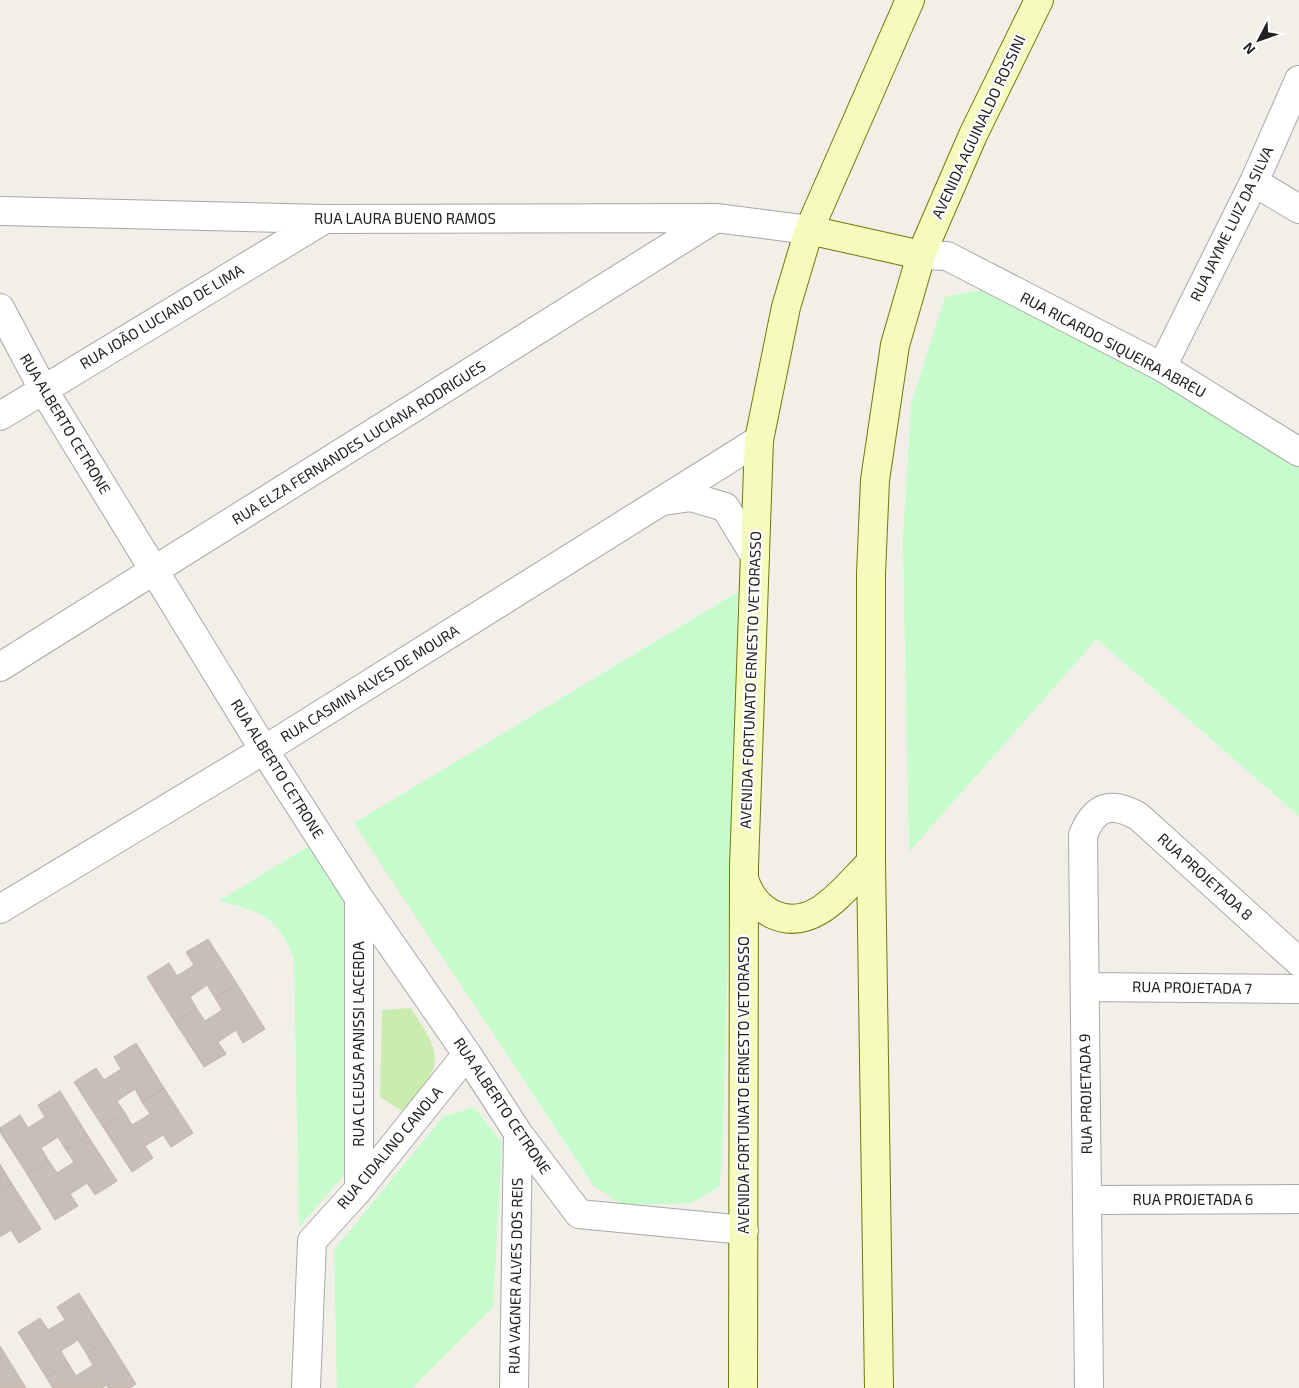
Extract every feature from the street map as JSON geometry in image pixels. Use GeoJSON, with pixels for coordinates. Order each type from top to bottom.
{"type":"FeatureCollection","features":[{"type":"Feature","properties":{"kind":"street","name":"AVENIDA FORTUNATO ERNESTO VETORASSO"},"geometry":{"type":"LineString","coordinates":[[743,1388],[744,876],[759,440],[786,307],[809,230],[910,0]]}},
{"type":"Feature","properties":{"kind":"street","name":"AVENIDA AGUINALDO ROSSINI"},"geometry":{"type":"LineString","coordinates":[[921,255],[973,134],[1039,0]]}},
{"type":"Feature","properties":{"kind":"street","name":"RUA JAYME LUIZ DA SILVA"},"geometry":{"type":"LineString","coordinates":[[1162,367],[1254,182],[1299,80]]}},
{"type":"Feature","properties":{"kind":"street"},"geometry":{"type":"LineString","coordinates":[[1254,182],[1299,209]]}},
{"type":"Feature","properties":{"kind":"street","name":"RUA LAURA BUENO RAMOS"},"geometry":{"type":"LineString","coordinates":[[0,211],[325,219],[716,218],[809,230]]}},
{"type":"Feature","properties":{"kind":"street","name":"RUA ELZA FERNANDES LUCIANA RODRIGUES"},"geometry":{"type":"LineString","coordinates":[[0,667],[716,218]]}},
{"type":"Feature","properties":{"kind":"street","name":"RUA JOÃO LUCIANO DE LIMA"},"geometry":{"type":"LineString","coordinates":[[0,416],[325,219]]}},
{"type":"Feature","properties":{"kind":"street"},"geometry":{"type":"LineString","coordinates":[[809,230],[921,255],[895,345],[875,480],[872,574],[871,862],[879,1388]]}},
{"type":"Feature","properties":{"kind":"street","name":"RUA RICARDO SIQUEIRA ABREU"},"geometry":{"type":"LineString","coordinates":[[921,255],[947,256],[1162,367],[1299,452]]}},
{"type":"Feature","properties":{"kind":"street","name":"RUA ALBERTO CETRONE"},"geometry":{"type":"LineString","coordinates":[[0,308],[43,389],[153,572],[264,750],[359,898],[467,1054],[518,1133],[579,1214],[744,1230]]}},
{"type":"Feature","properties":{"kind":"street","name":"RUA CASMIN ALVES DE MOURA"},"geometry":{"type":"LineString","coordinates":[[0,909],[264,750],[759,440]]}},
{"type":"Feature","properties":{"kind":"street","name":"RUA CASMIN ALVES DE MOURA"},"geometry":{"type":"LineString","coordinates":[[660,502],[691,497],[725,506],[755,556]]}},
{"type":"Feature","properties":{"kind":"street","name":"RUA PROJETADA 8"},"geometry":{"type":"LineString","coordinates":[[1104,808],[1122,807],[1138,816],[1299,962]]}},
{"type":"Feature","properties":{"kind":"street","name":"RUA PROJETADA 9"},"geometry":{"type":"LineString","coordinates":[[1089,1388],[1083,835],[1089,819],[1104,808]]}},
{"type":"Feature","properties":{"kind":"street"},"geometry":{"type":"LineString","coordinates":[[744,876],[751,895],[765,910],[784,918],[805,918],[824,909],[871,862]]}},
{"type":"Feature","properties":{"kind":"street","name":"RUA CLEUSA PANISSI LACERDA"},"geometry":{"type":"LineString","coordinates":[[359,898],[359,1189]]}},
{"type":"Feature","properties":{"kind":"street","name":"RUA PROJETADA 7"},"geometry":{"type":"LineString","coordinates":[[1084,987],[1299,989]]}},
{"type":"Feature","properties":{"kind":"street","name":"RUA CIDALINO CANOLA"},"geometry":{"type":"LineString","coordinates":[[306,1388],[312,1241],[359,1189],[467,1054]]}},
{"type":"Feature","properties":{"kind":"street","name":"RUA VAGNER ALVES DOS REIS"},"geometry":{"type":"LineString","coordinates":[[514,1388],[518,1133]]}},
{"type":"Feature","properties":{"kind":"street","name":"RUA PROJETADA 6"},"geometry":{"type":"LineString","coordinates":[[1087,1200],[1299,1200]]}},
{"type":"Feature","properties":{"kind":"green space"},"geometry":{"type":"Polygon","coordinates":[[[981,290],[1172,389],[1299,465],[1299,816],[1097,639],[909,852],[903,541],[911,404],[945,297],[981,290]]]}},
{"type":"Feature","properties":{"kind":"green space"},"geometry":{"type":"Polygon","coordinates":[[[738,592],[722,1162],[719,1187],[691,1203],[622,1205],[593,1185],[354,823],[738,592]]]}},
{"type":"Feature","properties":{"kind":"green space"},"geometry":{"type":"Polygon","coordinates":[[[309,846],[348,906],[345,1174],[299,1227],[294,959],[281,934],[266,918],[246,908],[219,901],[309,846]]]}},
{"type":"Feature","properties":{"kind":"green space"},"geometry":{"type":"Polygon","coordinates":[[[411,1008],[430,1040],[435,1062],[432,1072],[425,1083],[402,1111],[380,1097],[382,1010],[411,1008]]]}},
{"type":"Feature","properties":{"kind":"green space"},"geometry":{"type":"Polygon","coordinates":[[[474,1107],[502,1143],[493,1307],[412,1388],[337,1388],[334,1250],[443,1117],[474,1107]]]}},
{"type":"Feature","properties":{"kind":"building"},"geometry":{"type":"Polygon","coordinates":[[[208,939],[237,984],[215,998],[207,985],[190,997],[197,1009],[175,1022],[147,977],[169,963],[177,976],[194,965],[186,952],[208,939]]]}},
{"type":"Feature","properties":{"kind":"building"},"geometry":{"type":"Polygon","coordinates":[[[237,984],[265,1029],[243,1043],[236,1030],[218,1042],[226,1054],[204,1067],[175,1022],[197,1009],[205,1021],[222,1010],[215,998],[237,984]]]}},
{"type":"Feature","properties":{"kind":"building"},"geometry":{"type":"Polygon","coordinates":[[[136,1043],[164,1088],[142,1102],[135,1089],[117,1101],[125,1113],[103,1127],[74,1082],[96,1068],[104,1080],[121,1069],[114,1057],[136,1043]]]}},
{"type":"Feature","properties":{"kind":"building"},"geometry":{"type":"Polygon","coordinates":[[[164,1088],[193,1133],[171,1147],[163,1135],[145,1146],[153,1158],[132,1172],[103,1127],[125,1113],[132,1125],[150,1114],[142,1102],[164,1088]]]}},
{"type":"Feature","properties":{"kind":"building"},"geometry":{"type":"Polygon","coordinates":[[[60,1091],[88,1136],[66,1150],[58,1137],[41,1148],[49,1161],[27,1174],[0,1132],[0,1128],[20,1115],[28,1128],[45,1117],[38,1105],[60,1091]]]}},
{"type":"Feature","properties":{"kind":"building"},"geometry":{"type":"Polygon","coordinates":[[[88,1136],[117,1181],[95,1195],[87,1183],[70,1194],[78,1206],[55,1220],[27,1174],[49,1161],[57,1173],[74,1162],[66,1150],[88,1136]]]}},
{"type":"Feature","properties":{"kind":"building"},"geometry":{"type":"Polygon","coordinates":[[[0,1164],[12,1184],[0,1191],[0,1164]]]}},
{"type":"Feature","properties":{"kind":"building"},"geometry":{"type":"Polygon","coordinates":[[[12,1184],[41,1229],[19,1243],[11,1230],[0,1237],[0,1191],[12,1184]]]}},
{"type":"Feature","properties":{"kind":"building"},"geometry":{"type":"Polygon","coordinates":[[[79,1293],[108,1339],[86,1353],[78,1340],[61,1351],[68,1363],[46,1377],[18,1332],[40,1318],[48,1330],[65,1320],[57,1307],[79,1293]]]}},
{"type":"Feature","properties":{"kind":"building"},"geometry":{"type":"Polygon","coordinates":[[[108,1339],[136,1384],[130,1388],[108,1388],[107,1385],[102,1388],[53,1388],[46,1377],[68,1363],[76,1376],[93,1365],[86,1353],[108,1339]]]}},
{"type":"Feature","properties":{"kind":"building"},"geometry":{"type":"Polygon","coordinates":[[[0,1346],[26,1388],[0,1388],[0,1346]]]}}]}
